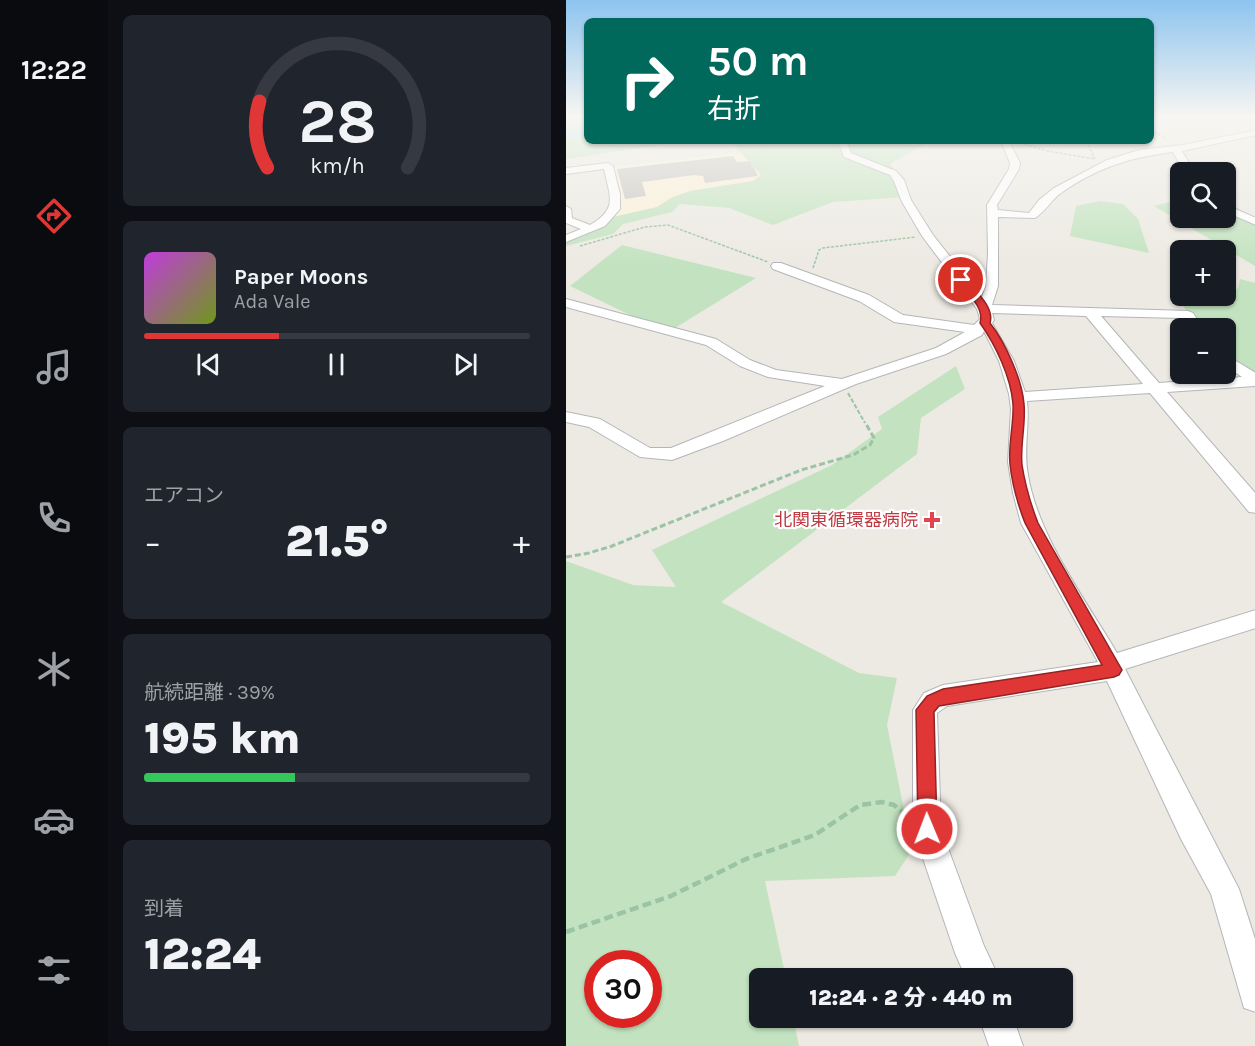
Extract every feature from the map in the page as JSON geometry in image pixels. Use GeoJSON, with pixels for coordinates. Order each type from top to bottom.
{"type":"FeatureCollection","features":[{"type":"Feature","properties":{"kind":"street"},"geometry":{"type":"LineString","coordinates":[[566,171],[608,166],[616,206],[610,216],[569,243]]}},
{"type":"Feature","properties":{"kind":"street"},"geometry":{"type":"LineString","coordinates":[[875,166],[893,173],[899,180],[906,200],[1001,353],[1018,398],[1016,464],[1024,505],[1037,533],[1112,667],[1224,889],[1256,996]]}},
{"type":"Feature","properties":{"kind":"street"},"geometry":{"type":"LineString","coordinates":[[566,417],[594,423],[611,430],[646,453],[672,454],[843,384],[921,359],[982,321],[992,286],[994,254],[992,205],[1015,166]]}},
{"type":"Feature","properties":{"kind":"street"},"geometry":{"type":"LineString","coordinates":[[993,213],[1031,216],[1058,190],[1103,166]]}},
{"type":"Feature","properties":{"kind":"street"},"geometry":{"type":"LineString","coordinates":[[566,209],[567,220],[585,231]]}},
{"type":"Feature","properties":{"kind":"street"},"geometry":{"type":"LineString","coordinates":[[1236,213],[1256,222]]}},
{"type":"Feature","properties":{"kind":"street"},"geometry":{"type":"LineString","coordinates":[[566,229],[585,231]]}},
{"type":"Feature","properties":{"kind":"street"},"geometry":{"type":"LineString","coordinates":[[777,266],[864,298],[899,319],[970,328],[982,321],[1091,313],[1183,314],[1189,318]]}},
{"type":"Feature","properties":{"kind":"street"},"geometry":{"type":"LineString","coordinates":[[566,303],[711,342],[745,363],[773,374],[843,384]]}},
{"type":"Feature","properties":{"kind":"street"},"geometry":{"type":"LineString","coordinates":[[1091,313],[1256,507]]}},
{"type":"Feature","properties":{"kind":"street"},"geometry":{"type":"LineString","coordinates":[[1236,366],[1256,381]]}},
{"type":"Feature","properties":{"kind":"street"},"geometry":{"type":"LineString","coordinates":[[1018,398],[1256,381]]}},
{"type":"Feature","properties":{"kind":"street"},"geometry":{"type":"LineString","coordinates":[[978,968],[927,829],[925,710],[933,701],[943,696],[1112,667],[1256,619]]}},
{"type":"Feature","properties":{"kind":"street"},"geometry":{"type":"LineString","coordinates":[[1000,1028],[1006,1046]]}},
{"type":"Feature","properties":{"kind":"path"},"geometry":{"type":"LineString","coordinates":[[569,243],[646,227],[668,225],[777,266]]}},
{"type":"Feature","properties":{"kind":"path"},"geometry":{"type":"LineString","coordinates":[[811,279],[818,254],[823,248],[928,236]]}},
{"type":"Feature","properties":{"kind":"path"},"geometry":{"type":"LineString","coordinates":[[566,556],[612,545],[805,468],[850,456],[865,449],[872,444],[874,438],[843,384]]}},
{"type":"Feature","properties":{"kind":"path"},"geometry":{"type":"LineString","coordinates":[[566,932],[671,896],[746,859],[815,835],[860,805],[882,802],[894,804],[918,827],[927,829]]}},
{"type":"Feature","properties":{"kind":"shaded area"},"geometry":{"type":"Polygon","coordinates":[[[753,166],[761,175],[754,181],[690,191],[671,198],[657,207],[613,217],[619,210],[613,167],[753,166]]]}},
{"type":"Feature","properties":{"kind":"green space"},"geometry":{"type":"Polygon","coordinates":[[[753,166],[892,166],[901,179],[905,197],[833,202],[773,225],[729,208],[680,204],[672,212],[623,224],[613,234],[566,246],[566,241],[594,230],[613,217],[657,207],[671,198],[690,191],[753,181],[761,175],[753,166]]]}},
{"type":"Feature","properties":{"kind":"green space"},"geometry":{"type":"Polygon","coordinates":[[[1100,201],[1123,204],[1138,219],[1149,253],[1070,236],[1076,206],[1100,201]]]}},
{"type":"Feature","properties":{"kind":"green space"},"geometry":{"type":"Polygon","coordinates":[[[1170,202],[1170,216],[1154,206],[1170,202]]]}},
{"type":"Feature","properties":{"kind":"green space"},"geometry":{"type":"Polygon","coordinates":[[[1236,207],[1255,218],[1255,266],[1236,255],[1236,240],[1211,240],[1191,228],[1236,228],[1236,207]]]}},
{"type":"Feature","properties":{"kind":"green space"},"geometry":{"type":"Polygon","coordinates":[[[622,245],[756,278],[667,333],[570,286],[622,245]]]}},
{"type":"Feature","properties":{"kind":"green space"},"geometry":{"type":"Polygon","coordinates":[[[1240,279],[1255,283],[1255,377],[1236,363],[1236,318],[1192,318],[1183,306],[1236,306],[1240,279]]]}},
{"type":"Feature","properties":{"kind":"green space"},"geometry":{"type":"Polygon","coordinates":[[[956,366],[965,389],[921,418],[917,454],[721,602],[859,673],[897,678],[887,725],[912,850],[895,876],[765,881],[784,968],[749,968],[749,1028],[795,1028],[799,1046],[566,1046],[566,561],[633,585],[676,587],[652,550],[832,465],[882,429],[878,417],[956,366]]]}},
{"type":"Feature","properties":{"kind":"building"},"geometry":{"type":"Polygon","coordinates":[[[645,166],[753,166],[758,176],[705,183],[703,176],[694,175],[642,182],[646,196],[625,199],[617,169],[645,166]]]}},
{"type":"Feature","properties":{"kind":"place","name":"北関東循環器病院"},"geometry":{"type":"Point","coordinates":[932,520]}},
{"type":"Feature","properties":{"kind":"route"},"geometry":{"type":"LineString","coordinates":[[927,829],[925,710],[933,701],[943,696],[1114,670],[1031,523],[1024,505],[1016,464],[1019,405],[1015,385],[992,333],[985,323],[987,316],[984,309],[961,280]]}}]}
